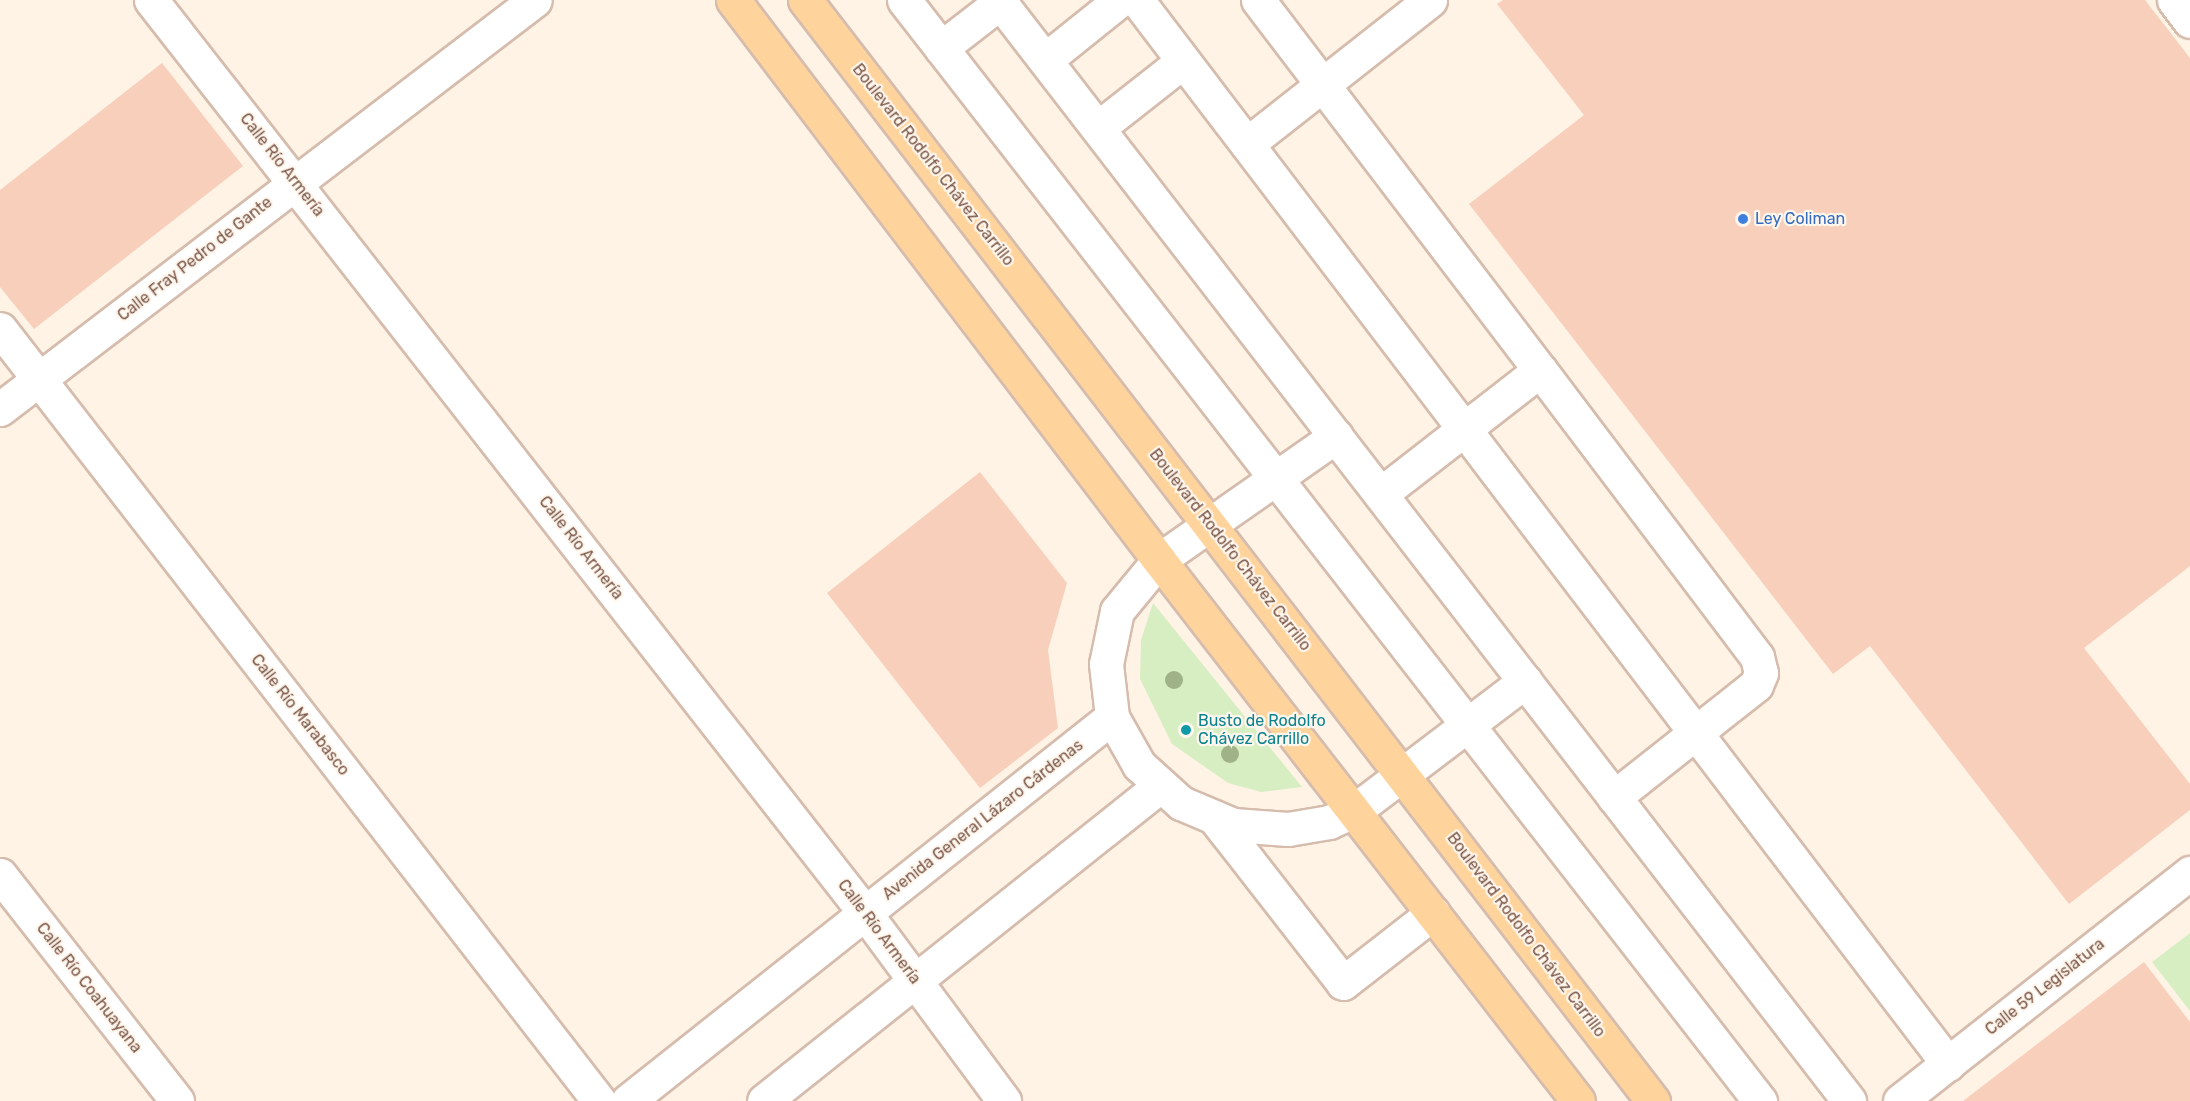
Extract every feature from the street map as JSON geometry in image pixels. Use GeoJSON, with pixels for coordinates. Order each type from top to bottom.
{"type":"FeatureCollection","features":[{"type":"Feature","properties":{"kind":"main road"},"geometry":{"type":"LineString","coordinates":[[733,0],[1159,560],[1578,1101]]}},
{"type":"Feature","properties":{"kind":"main road","name":"Boulevard Rodolfo Chávez Carrillo"},"geometry":{"type":"LineString","coordinates":[[805,0],[1653,1101]]}},
{"type":"Feature","properties":{"kind":"street","name":"Calle Río Armería"},"geometry":{"type":"LineString","coordinates":[[151,0],[296,181],[865,913],[1004,1101]]}},
{"type":"Feature","properties":{"kind":"street","name":"Calle Fray Pedro de Gante"},"geometry":{"type":"LineString","coordinates":[[0,409],[535,0]]}},
{"type":"Feature","properties":{"kind":"street"},"geometry":{"type":"LineString","coordinates":[[904,0],[1273,481],[1760,1101]]}},
{"type":"Feature","properties":{"kind":"street"},"geometry":{"type":"LineString","coordinates":[[1045,60],[1120,0]]}},
{"type":"Feature","properties":{"kind":"street"},"geometry":{"type":"LineString","coordinates":[[1137,0],[1948,1064]]}},
{"type":"Feature","properties":{"kind":"street"},"geometry":{"type":"LineString","coordinates":[[1258,0],[1758,657],[1761,673],[1756,686],[1614,796]]}},
{"type":"Feature","properties":{"kind":"street"},"geometry":{"type":"LineString","coordinates":[[1247,144],[1430,0]]}},
{"type":"Feature","properties":{"kind":"street"},"geometry":{"type":"LineString","coordinates":[[2174,0],[2190,21]]}},
{"type":"Feature","properties":{"kind":"street"},"geometry":{"type":"LineString","coordinates":[[941,48],[1002,1],[1098,129],[1849,1101]]}},
{"type":"Feature","properties":{"kind":"street"},"geometry":{"type":"LineString","coordinates":[[1098,129],[1183,61]]}},
{"type":"Feature","properties":{"kind":"street","name":"Calle Río Marabasco"},"geometry":{"type":"LineString","coordinates":[[0,329],[599,1101]]}},
{"type":"Feature","properties":{"kind":"street"},"geometry":{"type":"LineString","coordinates":[[1380,494],[1540,370]]}},
{"type":"Feature","properties":{"kind":"street"},"geometry":{"type":"LineString","coordinates":[[1336,436],[1159,560],[1117,610],[1106,664],[1112,717],[1139,765],[1181,803],[1233,825],[1288,829],[1329,822],[1354,811],[1525,681]]}},
{"type":"Feature","properties":{"kind":"street","name":"Avenida General Lázaro Cárdenas"},"geometry":{"type":"LineString","coordinates":[[628,1101],[1112,717]]}},
{"type":"Feature","properties":{"kind":"street"},"geometry":{"type":"LineString","coordinates":[[764,1101],[1161,785]]}},
{"type":"Feature","properties":{"kind":"street"},"geometry":{"type":"LineString","coordinates":[[1214,817],[1343,983],[1433,913]]}},
{"type":"Feature","properties":{"kind":"street","name":"Calle 59 Legislatura"},"geometry":{"type":"LineString","coordinates":[[1900,1101],[2190,873]]}},
{"type":"Feature","properties":{"kind":"street","name":"Calle Río Coahuayana"},"geometry":{"type":"LineString","coordinates":[[0,875],[177,1101]]}},
{"type":"Feature","properties":{"kind":"green space"},"geometry":{"type":"Polygon","coordinates":[[[1153,603],[1302,787],[1261,792],[1228,783],[1172,744],[1140,679],[1141,640],[1153,603]]]}},
{"type":"Feature","properties":{"kind":"green space"},"geometry":{"type":"Polygon","coordinates":[[[2190,933],[2190,1011],[2152,962],[2190,933]]]}},
{"type":"Feature","properties":{"kind":"building"},"geometry":{"type":"Polygon","coordinates":[[[1503,0],[2145,0],[2190,58],[2190,566],[2084,648],[2190,784],[2190,810],[2069,904],[1870,646],[1833,674],[1469,204],[1584,115],[1497,4],[1503,0]]]}},
{"type":"Feature","properties":{"kind":"building"},"geometry":{"type":"Polygon","coordinates":[[[162,63],[243,166],[34,329],[0,287],[0,190],[162,63]]]}},
{"type":"Feature","properties":{"kind":"building"},"geometry":{"type":"Polygon","coordinates":[[[980,472],[1067,583],[1048,650],[1058,728],[980,788],[827,593],[980,472]]]}},
{"type":"Feature","properties":{"kind":"building"},"geometry":{"type":"Polygon","coordinates":[[[2144,962],[2190,1022],[2190,1101],[1963,1101],[2144,962]]]}},
{"type":"Feature","properties":{"kind":"place","name":"Ley Coliman"},"geometry":{"type":"Point","coordinates":[1743,219]}},
{"type":"Feature","properties":{"kind":"place","name":"Busto de Rodolfo Chávez Carrillo"},"geometry":{"type":"Point","coordinates":[1186,730]}}]}
